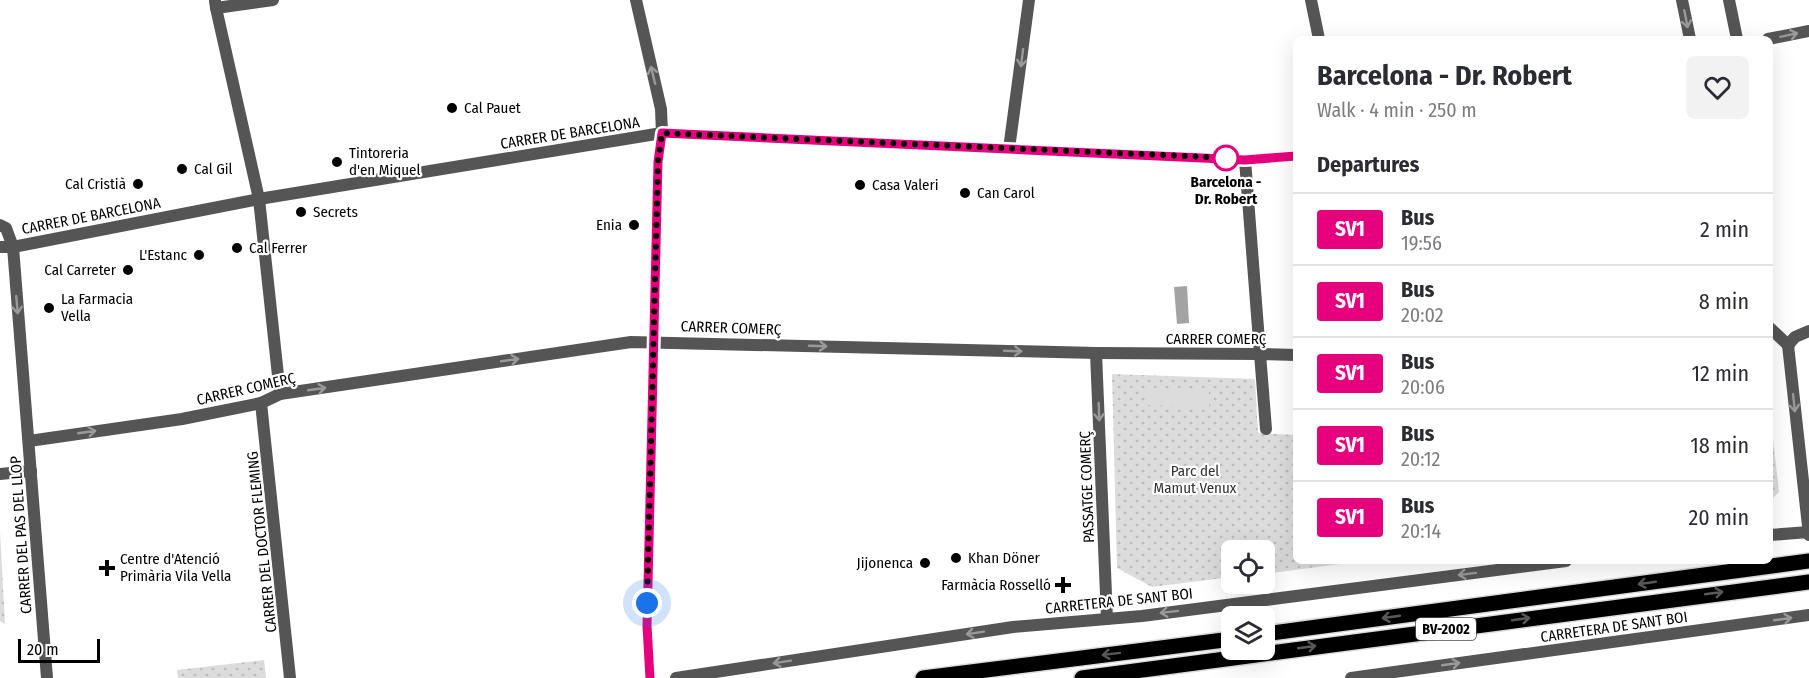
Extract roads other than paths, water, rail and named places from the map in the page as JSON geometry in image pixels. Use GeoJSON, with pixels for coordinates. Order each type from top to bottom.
{"type":"FeatureCollection","features":[{"type":"Feature","properties":{"kind":"main road","name":"BV-2002"},"geometry":{"type":"LineString","coordinates":[[1275,633],[1809,561]]}},
{"type":"Feature","properties":{"kind":"main road","name":"BV-2002"},"geometry":{"type":"LineString","coordinates":[[1082,678],[1809,582]]}},
{"type":"Feature","properties":{"kind":"main road"},"geometry":{"type":"LineString","coordinates":[[923,678],[1221,640]]}},
{"type":"Feature","properties":{"kind":"street"},"geometry":{"type":"LineString","coordinates":[[273,0],[216,4],[259,200],[280,394]]}},
{"type":"Feature","properties":{"kind":"street"},"geometry":{"type":"LineString","coordinates":[[636,0],[661,109],[662,133],[658,162],[647,615],[650,678]]}},
{"type":"Feature","properties":{"kind":"street"},"geometry":{"type":"LineString","coordinates":[[1009,149],[1029,0]]}},
{"type":"Feature","properties":{"kind":"street"},"geometry":{"type":"LineString","coordinates":[[1311,0],[1317,36]]}},
{"type":"Feature","properties":{"kind":"street"},"geometry":{"type":"LineString","coordinates":[[1682,0],[1689,36]]}},
{"type":"Feature","properties":{"kind":"street"},"geometry":{"type":"LineString","coordinates":[[1729,0],[1736,36]]}},
{"type":"Feature","properties":{"kind":"street"},"geometry":{"type":"LineString","coordinates":[[1773,38],[1809,31]]}},
{"type":"Feature","properties":{"kind":"street","name":"CARRER DE BARCELONA"},"geometry":{"type":"LineString","coordinates":[[0,247],[259,200],[662,133],[1245,160],[1293,156]]}},
{"type":"Feature","properties":{"kind":"street"},"geometry":{"type":"LineString","coordinates":[[1245,160],[1266,429]]}},
{"type":"Feature","properties":{"kind":"street"},"geometry":{"type":"LineString","coordinates":[[0,225],[6,228],[13,246]]}},
{"type":"Feature","properties":{"kind":"street","name":"CARRER DEL PAS DEL LLOP"},"geometry":{"type":"LineString","coordinates":[[13,246],[47,678]]}},
{"type":"Feature","properties":{"kind":"street"},"geometry":{"type":"LineString","coordinates":[[1773,331],[1788,345],[1809,533],[1773,535]]}},
{"type":"Feature","properties":{"kind":"street"},"geometry":{"type":"LineString","coordinates":[[1788,345],[1795,337],[1809,331]]}},
{"type":"Feature","properties":{"kind":"street","name":"CARRER COMERÇ"},"geometry":{"type":"LineString","coordinates":[[29,441],[182,419],[261,403],[280,394],[631,342],[1081,353],[1293,355]]}},
{"type":"Feature","properties":{"kind":"street","name":"PASSATGE COMERÇ"},"geometry":{"type":"LineString","coordinates":[[1096,353],[1107,619]]}},
{"type":"Feature","properties":{"kind":"street","name":"CARRER DEL DOCTOR FLEMING"},"geometry":{"type":"LineString","coordinates":[[261,403],[290,678]]}},
{"type":"Feature","properties":{"kind":"street"},"geometry":{"type":"LineString","coordinates":[[0,474],[31,471]]}},
{"type":"Feature","properties":{"kind":"street","name":"CARRETERA DE SANT BOI"},"geometry":{"type":"LineString","coordinates":[[676,678],[1012,627],[1107,619],[1542,564]]}},
{"type":"Feature","properties":{"kind":"street","name":"CARRETERA DE SANT BOI"},"geometry":{"type":"LineString","coordinates":[[1351,678],[1809,615]]}},
{"type":"Feature","properties":{"kind":"place","name":"Cal Pauet"},"geometry":{"type":"Point","coordinates":[452,108]}},
{"type":"Feature","properties":{"kind":"place","name":"Barcelona - Dr. Robert"},"geometry":{"type":"Point","coordinates":[1226,158]}},
{"type":"Feature","properties":{"kind":"place","name":"Tintoreria d'en Miquel"},"geometry":{"type":"Point","coordinates":[337,162]}},
{"type":"Feature","properties":{"kind":"place","name":"Cal Gil"},"geometry":{"type":"Point","coordinates":[182,169]}},
{"type":"Feature","properties":{"kind":"place","name":"Cal Cristià"},"geometry":{"type":"Point","coordinates":[138,184]}},
{"type":"Feature","properties":{"kind":"place","name":"Casa Valeri"},"geometry":{"type":"Point","coordinates":[860,185]}},
{"type":"Feature","properties":{"kind":"place","name":"Can Carol"},"geometry":{"type":"Point","coordinates":[965,193]}},
{"type":"Feature","properties":{"kind":"place","name":"Secrets"},"geometry":{"type":"Point","coordinates":[301,212]}},
{"type":"Feature","properties":{"kind":"place","name":"Enia"},"geometry":{"type":"Point","coordinates":[634,225]}},
{"type":"Feature","properties":{"kind":"place","name":"Cal Ferrer"},"geometry":{"type":"Point","coordinates":[237,248]}},
{"type":"Feature","properties":{"kind":"place","name":"L'Estanc"},"geometry":{"type":"Point","coordinates":[199,255]}},
{"type":"Feature","properties":{"kind":"place","name":"Cal Carreter"},"geometry":{"type":"Point","coordinates":[128,270]}},
{"type":"Feature","properties":{"kind":"place","name":"La Farmacia Vella"},"geometry":{"type":"Point","coordinates":[49,308]}},
{"type":"Feature","properties":{"kind":"place","name":"Khan Döner"},"geometry":{"type":"Point","coordinates":[956,558]}},
{"type":"Feature","properties":{"kind":"place","name":"Jijonenca"},"geometry":{"type":"Point","coordinates":[925,563]}},
{"type":"Feature","properties":{"kind":"place","name":"Centre d'Atenció Primària Vila Vella"},"geometry":{"type":"Point","coordinates":[107,568]}},
{"type":"Feature","properties":{"kind":"place","name":"Farmàcia Rosselló"},"geometry":{"type":"Point","coordinates":[1063,585]}},
{"type":"Feature","properties":{"kind":"park label","name":"Parc del Mamut Venux"},"geometry":{"type":"Point","coordinates":[1195,480]}}]}
